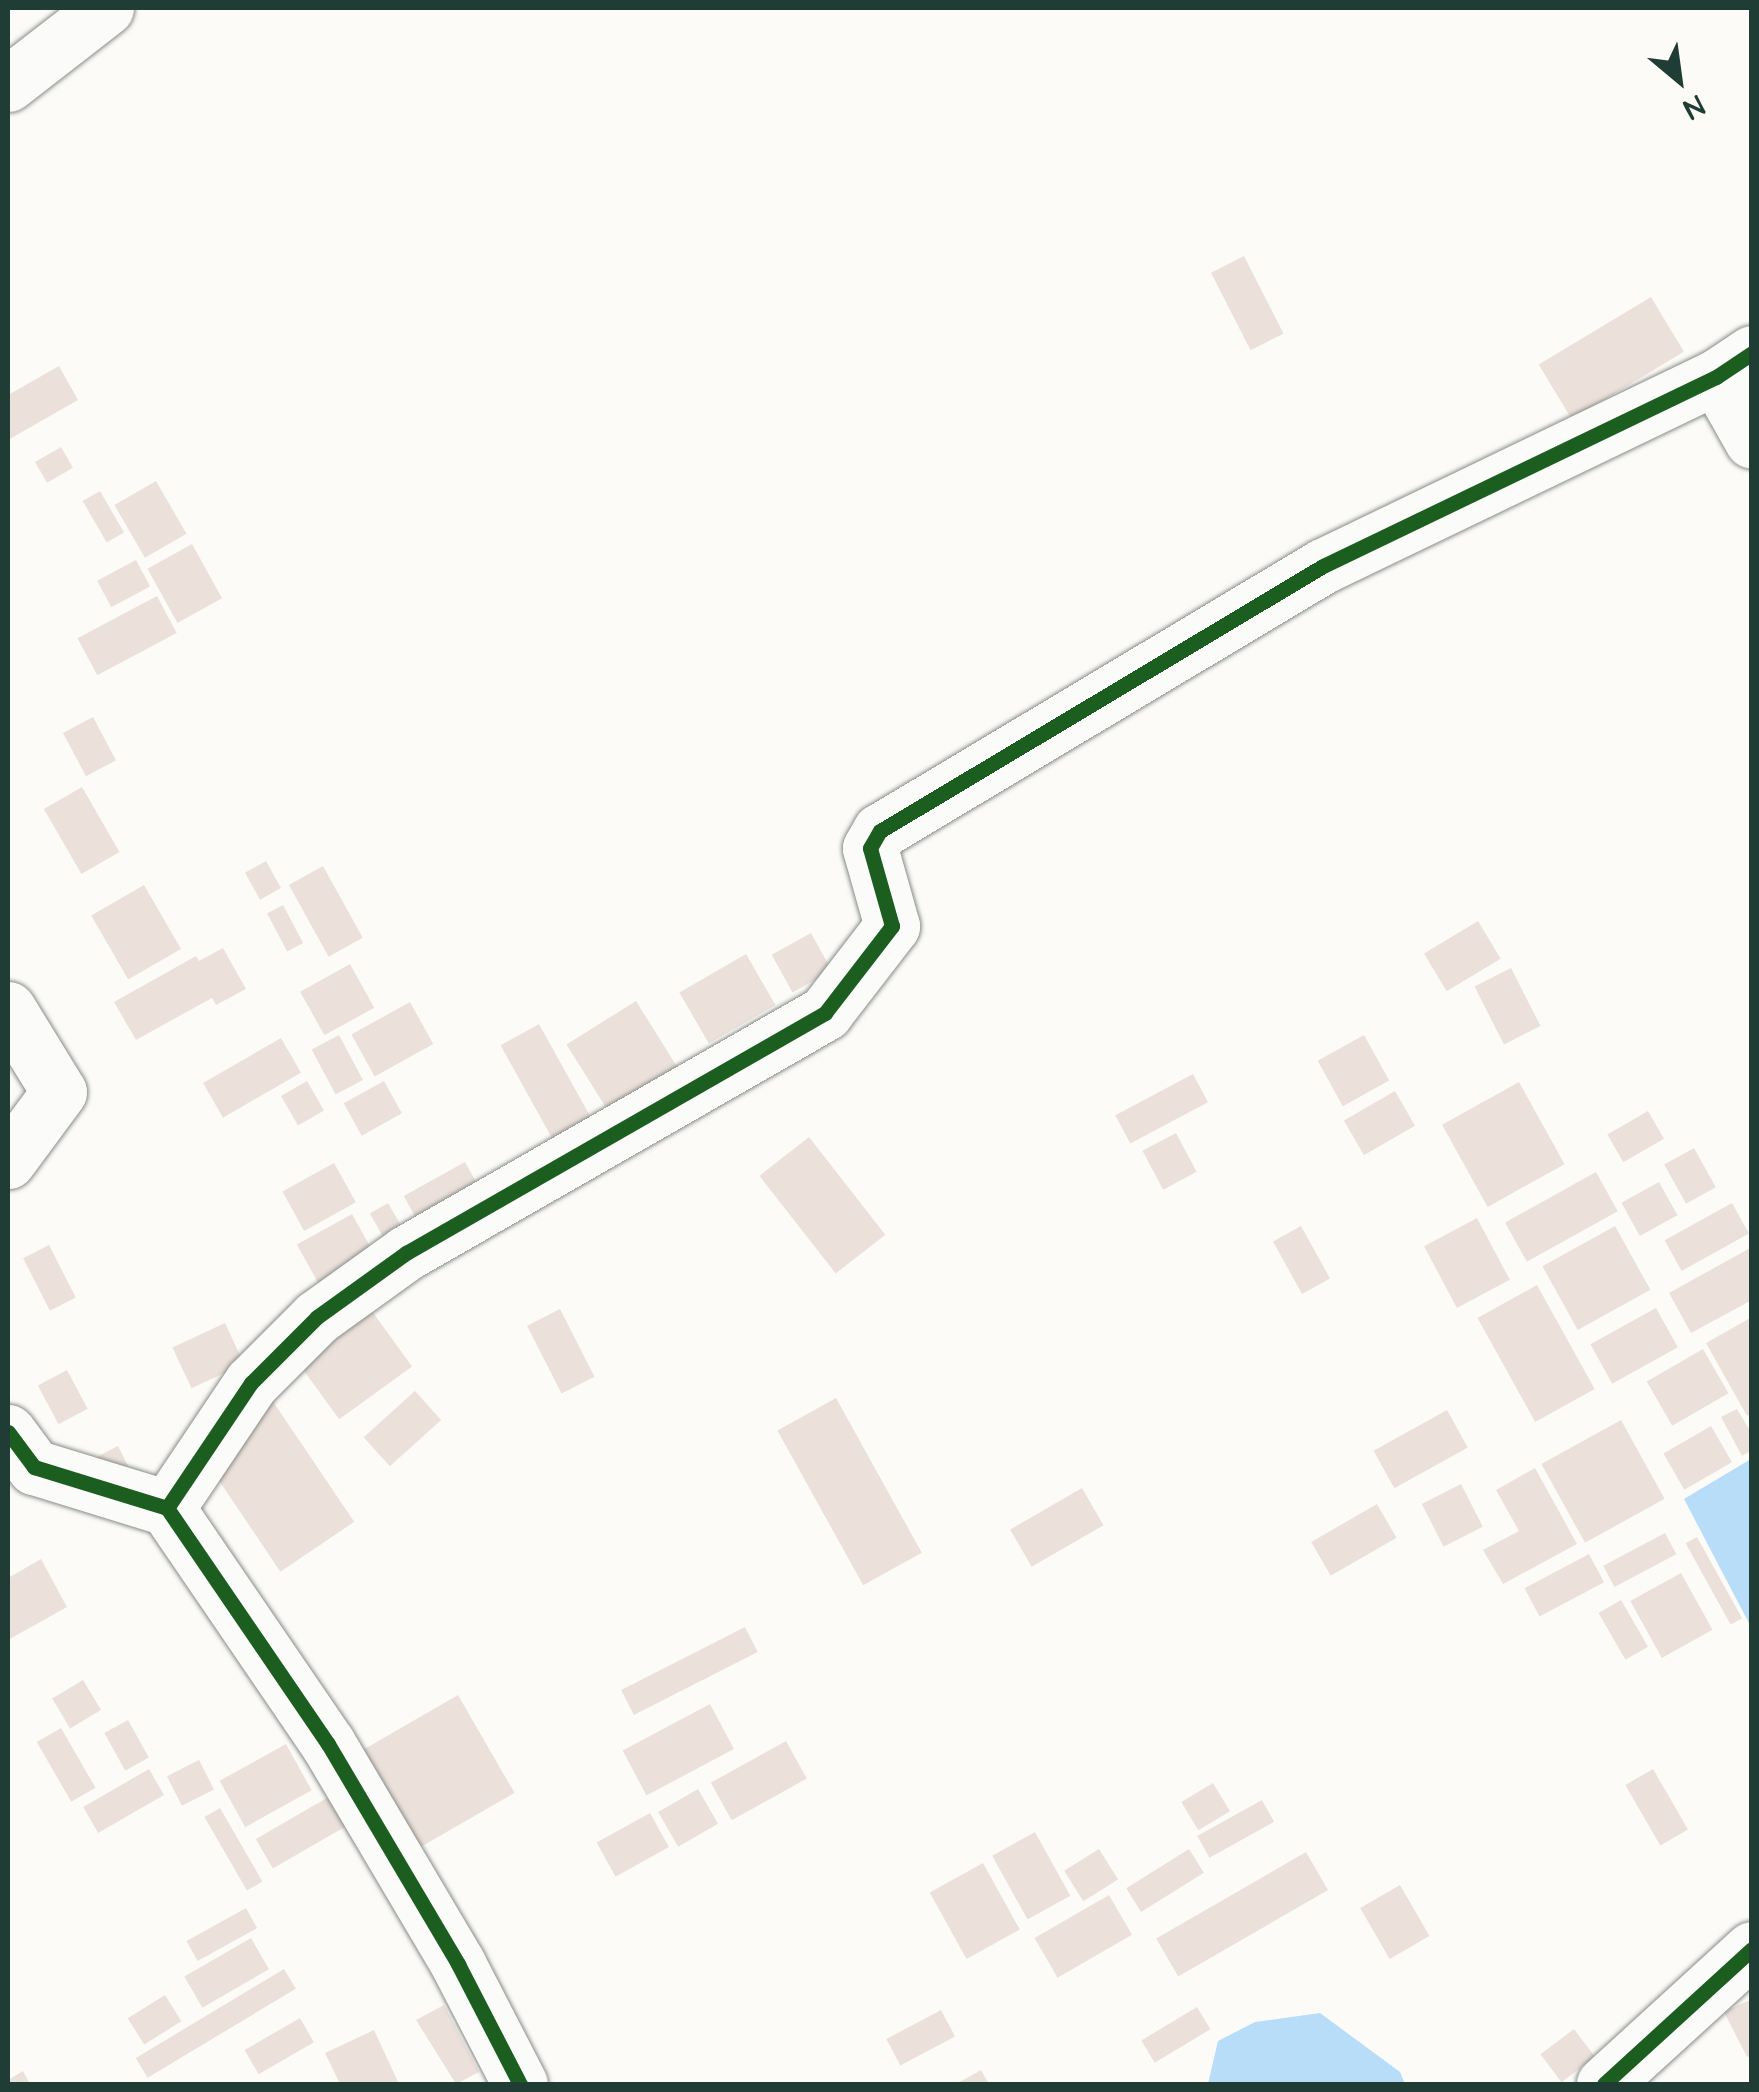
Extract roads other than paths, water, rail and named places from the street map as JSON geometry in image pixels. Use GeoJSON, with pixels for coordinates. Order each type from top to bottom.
{"type":"FeatureCollection","features":[{"type":"Feature","properties":{"kind":"street"},"geometry":{"type":"LineString","coordinates":[[8,84],[106,8]]}},
{"type":"Feature","properties":{"kind":"street"},"geometry":{"type":"LineString","coordinates":[[167,1508],[251,1382],[317,1317],[406,1253],[825,1013],[892,926],[870,848],[880,831],[1323,566],[1734,365],[1752,441]]}},
{"type":"Feature","properties":{"kind":"street"},"geometry":{"type":"LineString","coordinates":[[8,1009],[60,1092],[8,1160]]}},
{"type":"Feature","properties":{"kind":"street"},"geometry":{"type":"LineString","coordinates":[[8,1432],[34,1467],[167,1508],[328,1744],[458,1964],[520,2084]]}},
{"type":"Feature","properties":{"kind":"street"},"geometry":{"type":"LineString","coordinates":[[1604,2084],[1752,1948]]}},
{"type":"Feature","properties":{"kind":"water"},"geometry":{"type":"Polygon","coordinates":[[[1751,1459],[1751,1627],[1684,1499],[1751,1459]]]}},
{"type":"Feature","properties":{"kind":"water"},"geometry":{"type":"Polygon","coordinates":[[[1320,2013],[1400,2072],[1405,2084],[1208,2084],[1218,2041],[1255,2022],[1320,2013]]]}}]}
